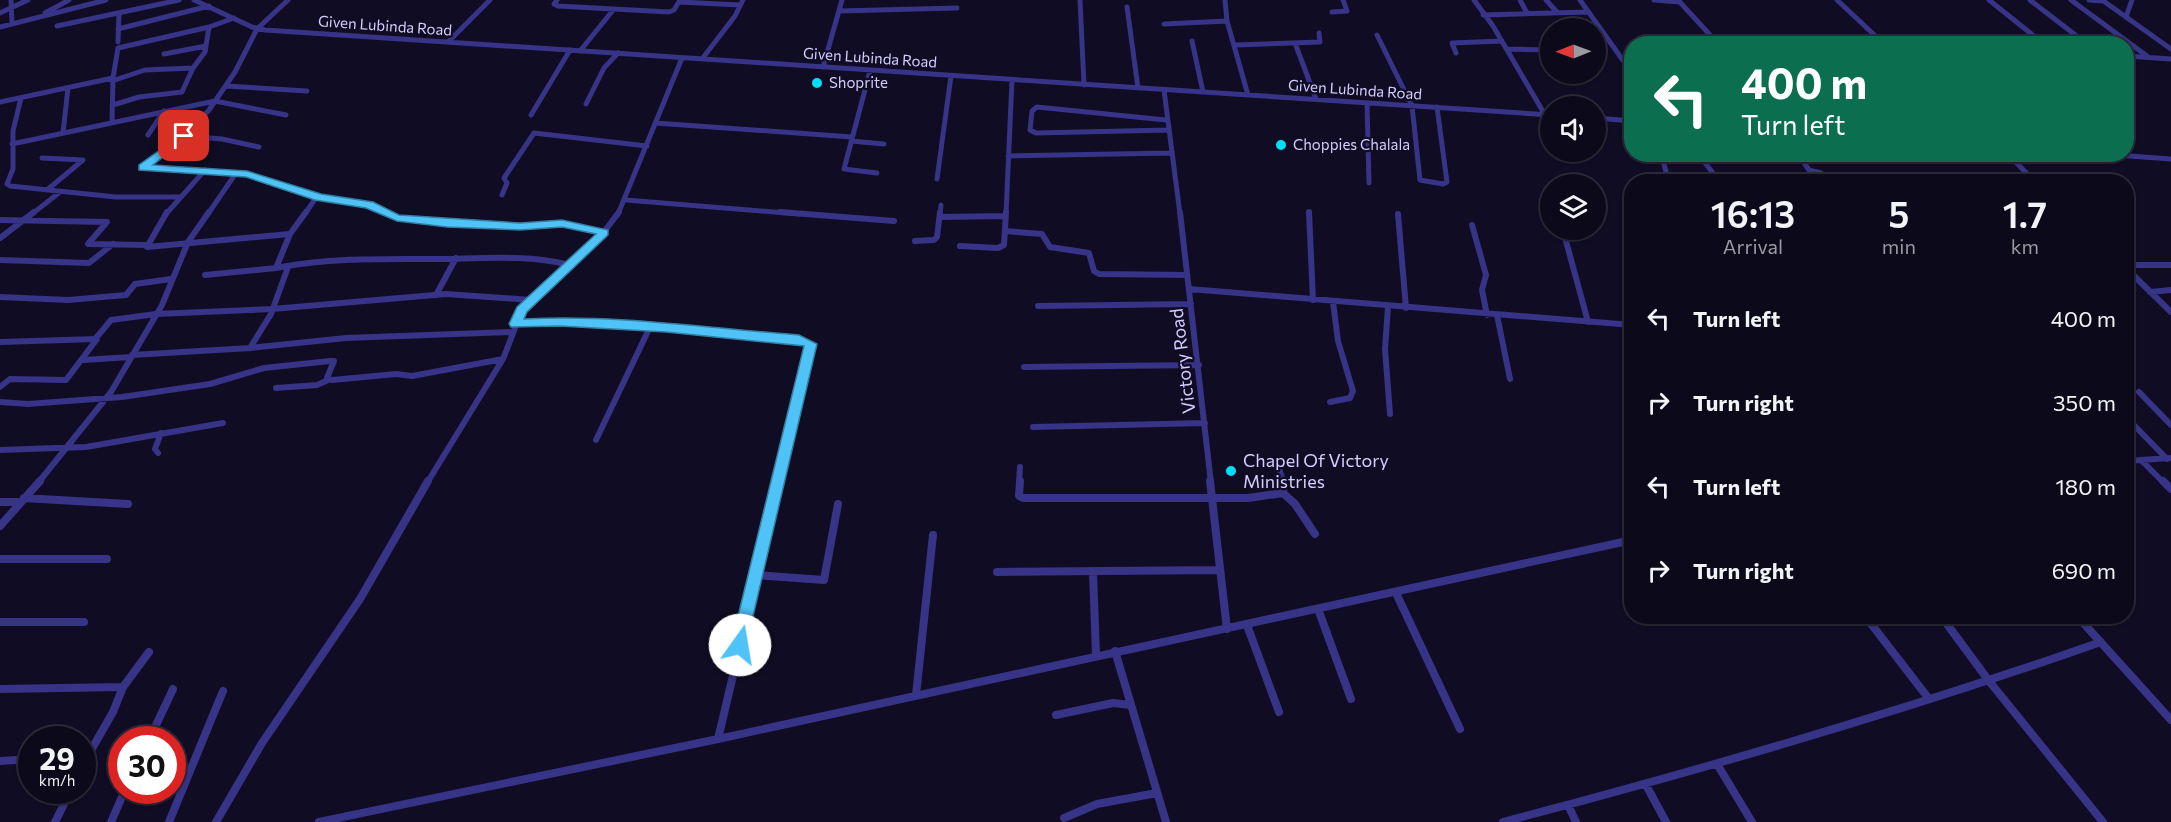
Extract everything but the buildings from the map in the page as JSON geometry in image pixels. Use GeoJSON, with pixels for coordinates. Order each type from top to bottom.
{"type":"FeatureCollection","features":[{"type":"Feature","properties":{"kind":"street"},"geometry":{"type":"LineString","coordinates":[[11,0],[12,23]]}},
{"type":"Feature","properties":{"kind":"street"},"geometry":{"type":"LineString","coordinates":[[0,13],[28,0]]}},
{"type":"Feature","properties":{"kind":"street"},"geometry":{"type":"LineString","coordinates":[[44,14],[49,9],[69,0]]}},
{"type":"Feature","properties":{"kind":"street"},"geometry":{"type":"LineString","coordinates":[[0,27],[106,0]]}},
{"type":"Feature","properties":{"kind":"street"},"geometry":{"type":"LineString","coordinates":[[57,26],[179,0]]}},
{"type":"Feature","properties":{"kind":"street","name":"Given Lubinda Road"},"geometry":{"type":"LineString","coordinates":[[194,0],[257,28],[1540,114]]}},
{"type":"Feature","properties":{"kind":"street"},"geometry":{"type":"LineString","coordinates":[[288,0],[257,28],[226,86],[215,101],[184,136],[142,167],[236,173],[264,179],[316,196],[369,205],[400,218],[520,226],[562,224],[604,232]]}},
{"type":"Feature","properties":{"kind":"street"},"geometry":{"type":"LineString","coordinates":[[448,42],[490,0]]}},
{"type":"Feature","properties":{"kind":"street"},"geometry":{"type":"LineString","coordinates":[[556,0],[554,4],[558,6],[669,12],[674,10],[680,1],[742,3]]}},
{"type":"Feature","properties":{"kind":"street"},"geometry":{"type":"LineString","coordinates":[[823,67],[842,0]]}},
{"type":"Feature","properties":{"kind":"street"},"geometry":{"type":"LineString","coordinates":[[1080,0],[1084,85]]}},
{"type":"Feature","properties":{"kind":"street"},"geometry":{"type":"LineString","coordinates":[[1225,0],[1227,21],[1248,94]]}},
{"type":"Feature","properties":{"kind":"street"},"geometry":{"type":"LineString","coordinates":[[1332,12],[1347,11],[1343,0]]}},
{"type":"Feature","properties":{"kind":"street"},"geometry":{"type":"LineString","coordinates":[[1474,0],[1540,102]]}},
{"type":"Feature","properties":{"kind":"street"},"geometry":{"type":"LineString","coordinates":[[1520,0],[1527,13]]}},
{"type":"Feature","properties":{"kind":"street"},"geometry":{"type":"LineString","coordinates":[[1546,0],[1557,12]]}},
{"type":"Feature","properties":{"kind":"street"},"geometry":{"type":"LineString","coordinates":[[1580,0],[1624,62]]}},
{"type":"Feature","properties":{"kind":"street"},"geometry":{"type":"LineString","coordinates":[[1654,0],[1679,1],[1711,36]]}},
{"type":"Feature","properties":{"kind":"street"},"geometry":{"type":"LineString","coordinates":[[1837,0],[1875,36]]}},
{"type":"Feature","properties":{"kind":"street"},"geometry":{"type":"LineString","coordinates":[[1989,0],[2034,36]]}},
{"type":"Feature","properties":{"kind":"street"},"geometry":{"type":"LineString","coordinates":[[2030,0],[2077,36]]}},
{"type":"Feature","properties":{"kind":"street"},"geometry":{"type":"LineString","coordinates":[[2071,0],[2120,36]]}},
{"type":"Feature","properties":{"kind":"street"},"geometry":{"type":"LineString","coordinates":[[2089,0],[2103,0],[2171,49]]}},
{"type":"Feature","properties":{"kind":"street"},"geometry":{"type":"LineString","coordinates":[[2126,17],[2132,0]]}},
{"type":"Feature","properties":{"kind":"street"},"geometry":{"type":"LineString","coordinates":[[702,59],[742,3]]}},
{"type":"Feature","properties":{"kind":"street"},"geometry":{"type":"LineString","coordinates":[[118,29],[209,6]]}},
{"type":"Feature","properties":{"kind":"street"},"geometry":{"type":"LineString","coordinates":[[1127,7],[1138,88]]}},
{"type":"Feature","properties":{"kind":"street"},"geometry":{"type":"LineString","coordinates":[[839,11],[957,8]]}},
{"type":"Feature","properties":{"kind":"street"},"geometry":{"type":"LineString","coordinates":[[580,51],[614,9]]}},
{"type":"Feature","properties":{"kind":"street"},"geometry":{"type":"LineString","coordinates":[[1483,15],[1588,12]]}},
{"type":"Feature","properties":{"kind":"street"},"geometry":{"type":"LineString","coordinates":[[118,42],[119,14]]}},
{"type":"Feature","properties":{"kind":"street"},"geometry":{"type":"LineString","coordinates":[[112,122],[118,48],[209,27],[234,18]]}},
{"type":"Feature","properties":{"kind":"street"},"geometry":{"type":"LineString","coordinates":[[26,19],[29,26]]}},
{"type":"Feature","properties":{"kind":"street"},"geometry":{"type":"LineString","coordinates":[[1164,24],[1227,21]]}},
{"type":"Feature","properties":{"kind":"street"},"geometry":{"type":"LineString","coordinates":[[113,105],[139,97],[182,92],[206,46],[209,27]]}},
{"type":"Feature","properties":{"kind":"street"},"geometry":{"type":"LineString","coordinates":[[1235,45],[1320,42],[1319,33]]}},
{"type":"Feature","properties":{"kind":"street"},"geometry":{"type":"LineString","coordinates":[[1377,36],[1412,106],[1419,178],[1424,182],[1443,184],[1447,182],[1437,107]]}},
{"type":"Feature","properties":{"kind":"street"},"geometry":{"type":"LineString","coordinates":[[1192,41],[1203,92]]}},
{"type":"Feature","properties":{"kind":"street"},"geometry":{"type":"LineString","coordinates":[[1456,53],[1452,43],[1502,41]]}},
{"type":"Feature","properties":{"kind":"street"},"geometry":{"type":"LineString","coordinates":[[1295,43],[1316,99]]}},
{"type":"Feature","properties":{"kind":"street"},"geometry":{"type":"LineString","coordinates":[[164,54],[206,46]]}},
{"type":"Feature","properties":{"kind":"street"},"geometry":{"type":"LineString","coordinates":[[2134,46],[2147,56]]}},
{"type":"Feature","properties":{"kind":"street"},"geometry":{"type":"LineString","coordinates":[[1507,49],[1540,50]]}},
{"type":"Feature","properties":{"kind":"street"},"geometry":{"type":"LineString","coordinates":[[531,115],[570,50]]}},
{"type":"Feature","properties":{"kind":"street"},"geometry":{"type":"LineString","coordinates":[[586,104],[604,68],[618,53]]}},
{"type":"Feature","properties":{"kind":"street"},"geometry":{"type":"LineString","coordinates":[[2134,56],[2171,58]]}},
{"type":"Feature","properties":{"kind":"street"},"geometry":{"type":"LineString","coordinates":[[216,822],[262,743],[360,599],[439,462],[503,359],[522,310],[604,232],[626,200],[682,58]]}},
{"type":"Feature","properties":{"kind":"street"},"geometry":{"type":"LineString","coordinates":[[0,102],[114,79],[145,70],[193,68]]}},
{"type":"Feature","properties":{"kind":"street"},"geometry":{"type":"LineString","coordinates":[[870,71],[844,169],[877,173]]}},
{"type":"Feature","properties":{"kind":"street"},"geometry":{"type":"LineString","coordinates":[[937,180],[951,76]]}},
{"type":"Feature","properties":{"kind":"street"},"geometry":{"type":"LineString","coordinates":[[960,246],[1002,248],[1005,231],[1012,80]]}},
{"type":"Feature","properties":{"kind":"street"},"geometry":{"type":"LineString","coordinates":[[226,86],[307,91]]}},
{"type":"Feature","properties":{"kind":"street"},"geometry":{"type":"LineString","coordinates":[[63,133],[68,88]]}},
{"type":"Feature","properties":{"kind":"street","name":"Victory Road"},"geometry":{"type":"LineString","coordinates":[[1164,90],[1199,365],[1227,629]]}},
{"type":"Feature","properties":{"kind":"street"},"geometry":{"type":"LineString","coordinates":[[21,98],[12,144],[13,169],[7,184],[10,186],[124,197],[180,197]]}},
{"type":"Feature","properties":{"kind":"street"},"geometry":{"type":"LineString","coordinates":[[12,144],[215,101],[286,115]]}},
{"type":"Feature","properties":{"kind":"street"},"geometry":{"type":"LineString","coordinates":[[1367,103],[1369,183]]}},
{"type":"Feature","properties":{"kind":"street"},"geometry":{"type":"LineString","coordinates":[[1167,120],[1037,107],[1032,111],[1030,130],[1036,133],[1168,130]]}},
{"type":"Feature","properties":{"kind":"street"},"geometry":{"type":"LineString","coordinates":[[148,135],[164,111]]}},
{"type":"Feature","properties":{"kind":"street"},"geometry":{"type":"LineString","coordinates":[[1606,119],[1624,120]]}},
{"type":"Feature","properties":{"kind":"street"},"geometry":{"type":"LineString","coordinates":[[655,123],[852,139],[884,144]]}},
{"type":"Feature","properties":{"kind":"street"},"geometry":{"type":"LineString","coordinates":[[502,195],[507,183],[504,178],[534,134],[646,146]]}},
{"type":"Feature","properties":{"kind":"street"},"geometry":{"type":"LineString","coordinates":[[184,136],[222,139],[259,147]]}},
{"type":"Feature","properties":{"kind":"street"},"geometry":{"type":"LineString","coordinates":[[1008,156],[1171,153]]}},
{"type":"Feature","properties":{"kind":"street"},"geometry":{"type":"LineString","coordinates":[[2134,156],[2171,159]]}},
{"type":"Feature","properties":{"kind":"street"},"geometry":{"type":"LineString","coordinates":[[42,158],[83,161],[47,190]]}},
{"type":"Feature","properties":{"kind":"street"},"geometry":{"type":"LineString","coordinates":[[1704,162],[1714,174]]}},
{"type":"Feature","properties":{"kind":"street"},"geometry":{"type":"LineString","coordinates":[[1804,162],[1809,170],[1821,173]]}},
{"type":"Feature","properties":{"kind":"street"},"geometry":{"type":"LineString","coordinates":[[2016,162],[2027,174]]}},
{"type":"Feature","properties":{"kind":"street"},"geometry":{"type":"LineString","coordinates":[[146,245],[162,218],[205,170]]}},
{"type":"Feature","properties":{"kind":"street"},"geometry":{"type":"LineString","coordinates":[[0,526],[68,448],[105,399],[156,314],[187,245],[236,173]]}},
{"type":"Feature","properties":{"kind":"street"},"geometry":{"type":"LineString","coordinates":[[0,238],[60,192]]}},
{"type":"Feature","properties":{"kind":"street"},"geometry":{"type":"LineString","coordinates":[[276,268],[290,234],[316,196]]}},
{"type":"Feature","properties":{"kind":"street"},"geometry":{"type":"LineString","coordinates":[[626,200],[894,221]]}},
{"type":"Feature","properties":{"kind":"street"},"geometry":{"type":"LineString","coordinates":[[915,241],[936,239],[941,205]]}},
{"type":"Feature","properties":{"kind":"street"},"geometry":{"type":"LineString","coordinates":[[1309,212],[1313,300]]}},
{"type":"Feature","properties":{"kind":"street"},"geometry":{"type":"LineString","coordinates":[[1398,214],[1406,308]]}},
{"type":"Feature","properties":{"kind":"street"},"geometry":{"type":"LineString","coordinates":[[940,217],[1005,216]]}},
{"type":"Feature","properties":{"kind":"street"},"geometry":{"type":"LineString","coordinates":[[0,220],[107,222],[88,244],[146,245],[150,248],[290,234]]}},
{"type":"Feature","properties":{"kind":"street"},"geometry":{"type":"LineString","coordinates":[[1472,225],[1486,275],[1482,290],[1487,315]]}},
{"type":"Feature","properties":{"kind":"street"},"geometry":{"type":"LineString","coordinates":[[1005,231],[1042,234],[1050,243],[1050,247],[1089,253],[1094,271],[1099,274],[1187,275]]}},
{"type":"Feature","properties":{"kind":"street"},"geometry":{"type":"LineString","coordinates":[[1566,240],[1588,322]]}},
{"type":"Feature","properties":{"kind":"street"},"geometry":{"type":"LineString","coordinates":[[0,260],[89,263],[113,244]]}},
{"type":"Feature","properties":{"kind":"street"},"geometry":{"type":"LineString","coordinates":[[436,295],[456,258]]}},
{"type":"Feature","properties":{"kind":"street"},"geometry":{"type":"LineString","coordinates":[[205,275],[288,267],[331,260],[540,258],[570,265]]}},
{"type":"Feature","properties":{"kind":"street"},"geometry":{"type":"LineString","coordinates":[[2134,267],[2171,265]]}},
{"type":"Feature","properties":{"kind":"street"},"geometry":{"type":"LineString","coordinates":[[250,348],[272,309],[288,267]]}},
{"type":"Feature","properties":{"kind":"street"},"geometry":{"type":"LineString","coordinates":[[2134,275],[2171,312]]}},
{"type":"Feature","properties":{"kind":"street"},"geometry":{"type":"LineString","coordinates":[[0,297],[68,300],[126,295],[135,284],[171,279]]}},
{"type":"Feature","properties":{"kind":"street"},"geometry":{"type":"LineString","coordinates":[[1189,289],[1624,325]]}},
{"type":"Feature","properties":{"kind":"street"},"geometry":{"type":"LineString","coordinates":[[2150,292],[2171,291]]}},
{"type":"Feature","properties":{"kind":"street"},"geometry":{"type":"LineString","coordinates":[[0,387],[10,379],[66,380],[111,320],[156,314],[272,309],[342,300],[436,295],[488,295],[532,300]]}},
{"type":"Feature","properties":{"kind":"street"},"geometry":{"type":"LineString","coordinates":[[1330,402],[1350,398],[1353,391],[1338,341],[1333,302]]}},
{"type":"Feature","properties":{"kind":"street"},"geometry":{"type":"LineString","coordinates":[[1038,306],[1191,304]]}},
{"type":"Feature","properties":{"kind":"street"},"geometry":{"type":"LineString","coordinates":[[1388,307],[1384,349],[1390,414]]}},
{"type":"Feature","properties":{"kind":"street"},"geometry":{"type":"LineString","coordinates":[[1497,315],[1510,378]]}},
{"type":"Feature","properties":{"kind":"street"},"geometry":{"type":"LineString","coordinates":[[516,324],[560,321],[650,327],[799,340],[811,344],[718,739]]}},
{"type":"Feature","properties":{"kind":"street"},"geometry":{"type":"LineString","coordinates":[[596,440],[650,327]]}},
{"type":"Feature","properties":{"kind":"street"},"geometry":{"type":"LineString","coordinates":[[83,360],[250,348],[346,338],[513,332]]}},
{"type":"Feature","properties":{"kind":"street"},"geometry":{"type":"LineString","coordinates":[[0,342],[96,338]]}},
{"type":"Feature","properties":{"kind":"street"},"geometry":{"type":"LineString","coordinates":[[276,388],[317,385],[328,380],[396,374],[412,376],[503,359]]}},
{"type":"Feature","properties":{"kind":"street"},"geometry":{"type":"LineString","coordinates":[[0,402],[28,404],[105,399],[195,387],[245,376],[264,368],[333,361],[328,380]]}},
{"type":"Feature","properties":{"kind":"street"},"geometry":{"type":"LineString","coordinates":[[1024,367],[1199,365]]}},
{"type":"Feature","properties":{"kind":"street"},"geometry":{"type":"LineString","coordinates":[[2139,392],[2171,425]]}},
{"type":"Feature","properties":{"kind":"street"},"geometry":{"type":"LineString","coordinates":[[0,450],[68,448],[223,423]]}},
{"type":"Feature","properties":{"kind":"street"},"geometry":{"type":"LineString","coordinates":[[1033,427],[1205,423]]}},
{"type":"Feature","properties":{"kind":"street"},"geometry":{"type":"LineString","coordinates":[[2134,425],[2169,458]]}},
{"type":"Feature","properties":{"kind":"street"},"geometry":{"type":"LineString","coordinates":[[158,453],[155,449],[161,433]]}},
{"type":"Feature","properties":{"kind":"street"},"geometry":{"type":"LineString","coordinates":[[2134,460],[2169,458]]}},
{"type":"Feature","properties":{"kind":"street"},"geometry":{"type":"LineString","coordinates":[[2141,460],[2171,489]]}},
{"type":"Feature","properties":{"kind":"street"},"geometry":{"type":"LineString","coordinates":[[1020,466],[1019,496],[1023,498],[1248,498],[1283,493]]}},
{"type":"Feature","properties":{"kind":"street"},"geometry":{"type":"LineString","coordinates":[[1278,466],[1284,481],[1283,493]]}},
{"type":"Feature","properties":{"kind":"street"},"geometry":{"type":"LineString","coordinates":[[1283,493],[1295,504],[1315,534]]}},
{"type":"Feature","properties":{"kind":"street"},"geometry":{"type":"LineString","coordinates":[[0,502],[23,500],[128,504]]}},
{"type":"Feature","properties":{"kind":"street"},"geometry":{"type":"LineString","coordinates":[[756,575],[824,580],[838,504]]}},
{"type":"Feature","properties":{"kind":"street"},"geometry":{"type":"LineString","coordinates":[[916,695],[933,535]]}},
{"type":"Feature","properties":{"kind":"street"},"geometry":{"type":"LineString","coordinates":[[319,822],[718,739],[1624,542]]}},
{"type":"Feature","properties":{"kind":"street"},"geometry":{"type":"LineString","coordinates":[[0,559],[107,559]]}},
{"type":"Feature","properties":{"kind":"street"},"geometry":{"type":"LineString","coordinates":[[998,572],[1219,570]]}},
{"type":"Feature","properties":{"kind":"street"},"geometry":{"type":"LineString","coordinates":[[1093,571],[1096,655]]}},
{"type":"Feature","properties":{"kind":"street"},"geometry":{"type":"LineString","coordinates":[[1396,593],[1460,729]]}},
{"type":"Feature","properties":{"kind":"street"},"geometry":{"type":"LineString","coordinates":[[1318,609],[1351,699]]}},
{"type":"Feature","properties":{"kind":"street"},"geometry":{"type":"LineString","coordinates":[[0,622],[84,622]]}},
{"type":"Feature","properties":{"kind":"street"},"geometry":{"type":"LineString","coordinates":[[1871,624],[1929,699]]}},
{"type":"Feature","properties":{"kind":"street"},"geometry":{"type":"LineString","coordinates":[[1947,624],[1989,681],[2103,822]]}},
{"type":"Feature","properties":{"kind":"street"},"geometry":{"type":"LineString","coordinates":[[2084,624],[2171,720]]}},
{"type":"Feature","properties":{"kind":"street"},"geometry":{"type":"LineString","coordinates":[[1247,625],[1279,712]]}},
{"type":"Feature","properties":{"kind":"street"},"geometry":{"type":"LineString","coordinates":[[1503,822],[1717,764],[1989,681],[2101,642]]}},
{"type":"Feature","properties":{"kind":"street"},"geometry":{"type":"LineString","coordinates":[[1115,651],[1166,822]]}},
{"type":"Feature","properties":{"kind":"street"},"geometry":{"type":"LineString","coordinates":[[96,741],[113,712],[123,687],[148,652]]}},
{"type":"Feature","properties":{"kind":"street"},"geometry":{"type":"LineString","coordinates":[[0,689],[123,687]]}},
{"type":"Feature","properties":{"kind":"street"},"geometry":{"type":"LineString","coordinates":[[155,726],[173,688]]}},
{"type":"Feature","properties":{"kind":"street"},"geometry":{"type":"LineString","coordinates":[[169,822],[223,691]]}},
{"type":"Feature","properties":{"kind":"street"},"geometry":{"type":"LineString","coordinates":[[1056,715],[1113,703],[1131,705]]}},
{"type":"Feature","properties":{"kind":"street"},"geometry":{"type":"LineString","coordinates":[[0,761],[18,760]]}},
{"type":"Feature","properties":{"kind":"street"},"geometry":{"type":"LineString","coordinates":[[1717,764],[1752,822]]}},
{"type":"Feature","properties":{"kind":"street"},"geometry":{"type":"LineString","coordinates":[[1646,785],[1666,822]]}},
{"type":"Feature","properties":{"kind":"street"},"geometry":{"type":"LineString","coordinates":[[1064,818],[1073,811],[1097,804],[1157,793]]}},
{"type":"Feature","properties":{"kind":"street"},"geometry":{"type":"LineString","coordinates":[[55,822],[64,804]]}},
{"type":"Feature","properties":{"kind":"street"},"geometry":{"type":"LineString","coordinates":[[111,822],[119,804]]}},
{"type":"Feature","properties":{"kind":"street"},"geometry":{"type":"LineString","coordinates":[[1568,805],[1576,822]]}},
{"type":"Feature","properties":{"kind":"place","name":"Shoprite"},"geometry":{"type":"Point","coordinates":[817,83]}},
{"type":"Feature","properties":{"kind":"place","name":"Choppies Chalala"},"geometry":{"type":"Point","coordinates":[1281,145]}},
{"type":"Feature","properties":{"kind":"place","name":"Chapel Of Victory Ministries"},"geometry":{"type":"Point","coordinates":[1231,471]}},
{"type":"Feature","properties":{"kind":"route"},"geometry":{"type":"LineString","coordinates":[[184,136],[142,167],[247,174],[325,199],[347,200],[369,205],[397,218],[520,226],[562,224],[604,232],[522,310],[516,324],[560,321],[666,328],[799,340],[811,344],[807,353],[740,645]]}}]}
